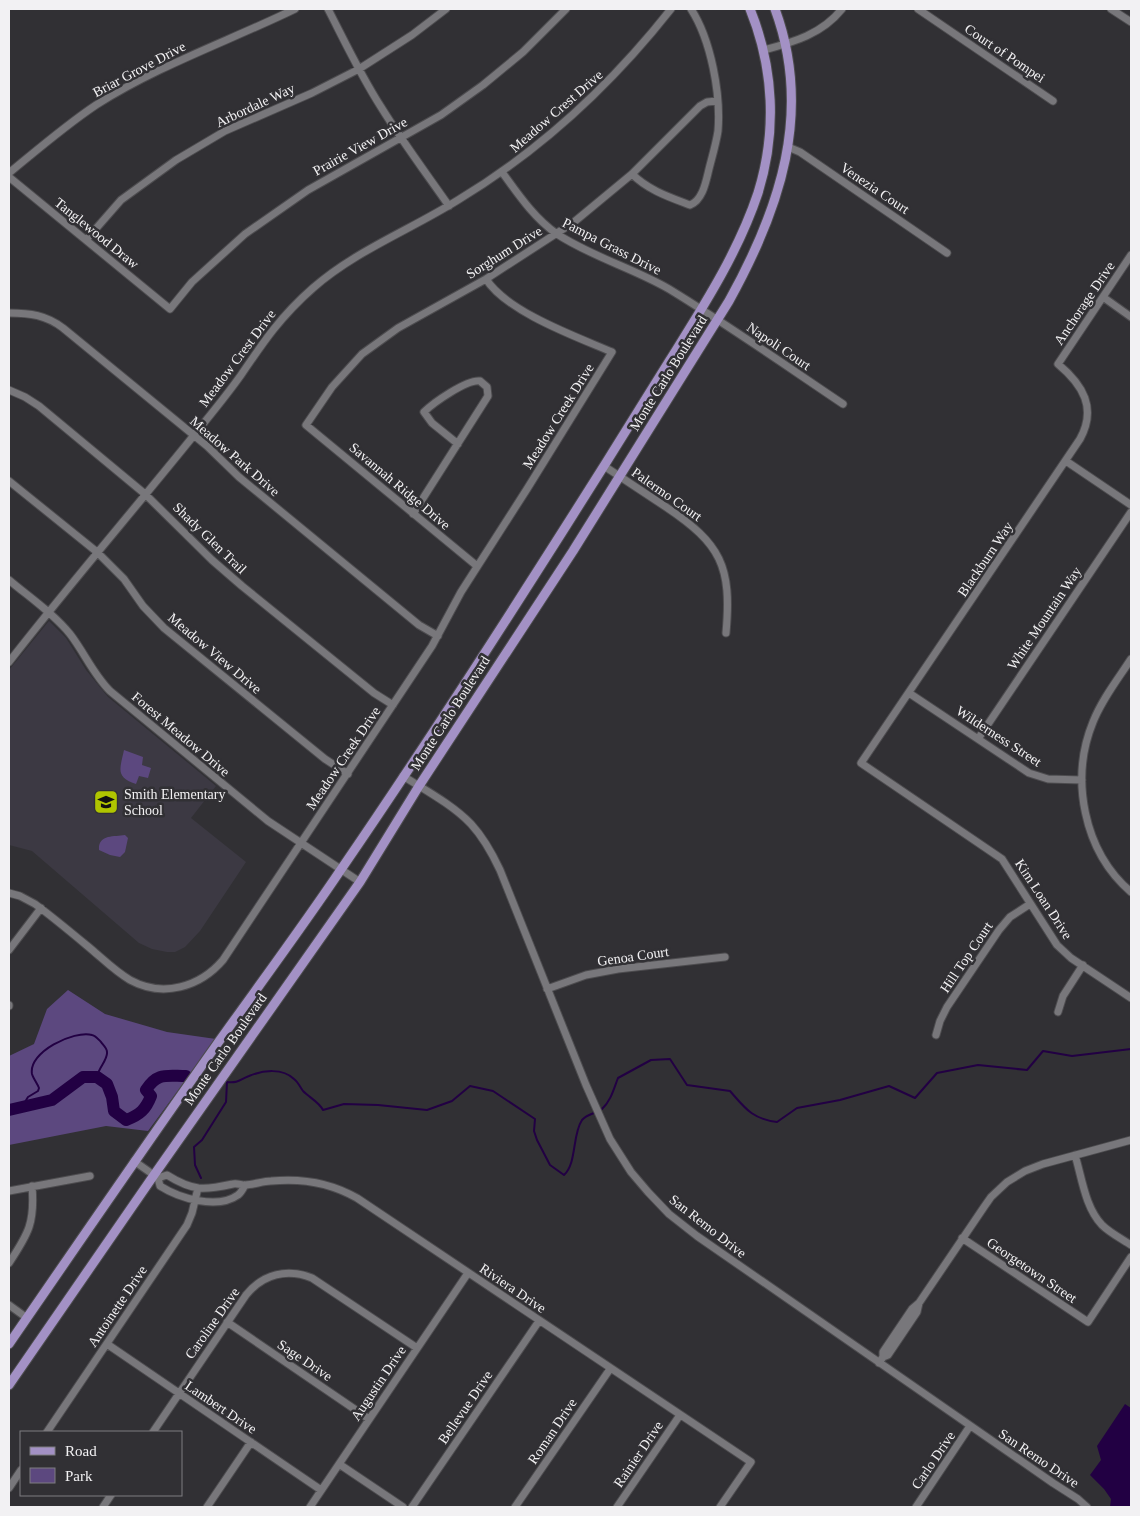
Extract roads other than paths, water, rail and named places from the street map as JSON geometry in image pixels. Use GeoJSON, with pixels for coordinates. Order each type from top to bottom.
{"type":"FeatureCollection","features":[{"type":"Feature","properties":{"kind":"main road","name":"Monte Carlo Boulevard"},"geometry":{"type":"LineString","coordinates":[[9,1344],[134,1161],[341,869],[527,588],[720,278],[740,237],[757,195],[769,144],[771,106],[769,82],[764,50],[750,9]]}},
{"type":"Feature","properties":{"kind":"main road","name":"Monte Carlo Boulevard"},"geometry":{"type":"LineString","coordinates":[[9,1385],[360,882],[419,786],[574,551],[717,320],[749,262],[769,217],[779,188],[788,147],[792,93],[790,66],[786,44],[775,9]]}},
{"type":"Feature","properties":{"kind":"street","name":"Briar Grove Drive"},"geometry":{"type":"LineString","coordinates":[[9,173],[68,125],[131,85],[197,52],[295,9]]}},
{"type":"Feature","properties":{"kind":"street"},"geometry":{"type":"LineString","coordinates":[[328,9],[359,69],[401,139],[449,206]]}},
{"type":"Feature","properties":{"kind":"street","name":"Arbordale Way"},"geometry":{"type":"LineString","coordinates":[[86,240],[121,200],[176,160],[225,131],[312,93],[359,69],[412,35],[446,9]]}},
{"type":"Feature","properties":{"kind":"street","name":"Prairie View Drive"},"geometry":{"type":"LineString","coordinates":[[170,308],[192,282],[217,258],[275,212],[332,176],[441,115],[483,85],[523,52],[566,9]]}},
{"type":"Feature","properties":{"kind":"street","name":"Meadow Crest Drive"},"geometry":{"type":"LineString","coordinates":[[9,662],[97,552],[194,436],[233,386],[271,331],[292,308],[313,288],[358,256],[449,206],[502,172],[548,137],[605,86],[639,49],[671,9]]}},
{"type":"Feature","properties":{"kind":"street"},"geometry":{"type":"LineString","coordinates":[[632,174],[640,182],[663,195],[690,205],[695,203],[700,196],[718,132],[717,101],[714,66],[698,20],[691,9]]}},
{"type":"Feature","properties":{"kind":"street"},"geometry":{"type":"LineString","coordinates":[[764,50],[804,38],[818,31],[842,9]]}},
{"type":"Feature","properties":{"kind":"street","name":"Court of Pompei"},"geometry":{"type":"LineString","coordinates":[[918,9],[1053,101]]}},
{"type":"Feature","properties":{"kind":"street"},"geometry":{"type":"LineString","coordinates":[[1111,9],[1131,22]]}},
{"type":"Feature","properties":{"kind":"street","name":"Sorghum Drive"},"geometry":{"type":"LineString","coordinates":[[306,425],[342,375],[368,349],[410,321],[486,279],[557,234],[590,210],[632,174],[700,106],[707,102],[717,101]]}},
{"type":"Feature","properties":{"kind":"street","name":"Venezia Court"},"geometry":{"type":"LineString","coordinates":[[788,147],[800,152],[947,253]]}},
{"type":"Feature","properties":{"kind":"street","name":"Pampa Grass Drive"},"geometry":{"type":"LineString","coordinates":[[502,172],[527,205],[544,224],[557,234],[580,247],[667,288],[701,310]]}},
{"type":"Feature","properties":{"kind":"street","name":"Tanglewood Draw"},"geometry":{"type":"LineString","coordinates":[[9,177],[170,308]]}},
{"type":"Feature","properties":{"kind":"street","name":"Anchorage Drive"},"geometry":{"type":"LineString","coordinates":[[1058,364],[1131,255]]}},
{"type":"Feature","properties":{"kind":"street","name":"Meadow Creek Drive"},"geometry":{"type":"LineString","coordinates":[[9,894],[25,898],[41,908],[132,981],[155,989],[165,990],[182,987],[208,976],[223,960],[438,636],[461,592],[612,352],[538,319],[498,293],[486,279]]}},
{"type":"Feature","properties":{"kind":"street"},"geometry":{"type":"LineString","coordinates":[[1103,297],[1131,317]]}},
{"type":"Feature","properties":{"kind":"street","name":"Napoli Court"},"geometry":{"type":"LineString","coordinates":[[701,310],[843,404]]}},
{"type":"Feature","properties":{"kind":"street","name":"Meadow Park Drive"},"geometry":{"type":"LineString","coordinates":[[9,312],[34,314],[56,323],[419,625],[438,636]]}},
{"type":"Feature","properties":{"kind":"street","name":"Blackburn Way"},"geometry":{"type":"LineString","coordinates":[[861,763],[1084,433],[1088,412],[1085,398],[1073,378],[1058,364]]}},
{"type":"Feature","properties":{"kind":"street"},"geometry":{"type":"LineString","coordinates":[[413,514],[458,444],[488,396],[487,387],[480,381],[470,382],[435,403],[424,412],[432,424],[458,444]]}},
{"type":"Feature","properties":{"kind":"street","name":"Shady Glen Trail"},"geometry":{"type":"LineString","coordinates":[[9,390],[39,406],[145,494],[212,560],[242,586],[374,693],[393,705]]}},
{"type":"Feature","properties":{"kind":"street","name":"Savannah Ridge Drive"},"geometry":{"type":"LineString","coordinates":[[306,425],[477,566]]}},
{"type":"Feature","properties":{"kind":"street"},"geometry":{"type":"LineString","coordinates":[[1066,461],[1131,505]]}},
{"type":"Feature","properties":{"kind":"street","name":"Palermo Court"},"geometry":{"type":"LineString","coordinates":[[604,466],[691,524],[711,544],[722,564],[726,580],[728,606],[726,632]]}},
{"type":"Feature","properties":{"kind":"street","name":"Meadow View Drive"},"geometry":{"type":"LineString","coordinates":[[9,481],[97,552],[124,579],[143,606],[164,628],[325,759],[348,774]]}},
{"type":"Feature","properties":{"kind":"street","name":"White Mountain Way"},"geometry":{"type":"LineString","coordinates":[[978,739],[1131,512]]}},
{"type":"Feature","properties":{"kind":"street","name":"Forest Meadow Drive"},"geometry":{"type":"LineString","coordinates":[[9,580],[48,612],[71,635],[92,668],[110,691],[260,815],[360,882]]}},
{"type":"Feature","properties":{"kind":"street"},"geometry":{"type":"LineString","coordinates":[[1131,659],[1108,693],[1093,721],[1084,753],[1082,780],[1084,810],[1098,846],[1110,868],[1131,892]]}},
{"type":"Feature","properties":{"kind":"street","name":"Wilderness Street"},"geometry":{"type":"LineString","coordinates":[[909,693],[1020,768],[1048,779],[1082,780]]}},
{"type":"Feature","properties":{"kind":"street","name":"Kim Loan Drive"},"geometry":{"type":"LineString","coordinates":[[861,763],[1002,859],[1057,946],[1131,998]]}},
{"type":"Feature","properties":{"kind":"street","name":"San Remo Drive"},"geometry":{"type":"LineString","coordinates":[[403,776],[464,817],[482,838],[500,870],[595,1108],[614,1146],[655,1200],[678,1221],[713,1248],[881,1360],[970,1426],[1087,1507]]}},
{"type":"Feature","properties":{"kind":"street","name":"Hill Top Court"},"geometry":{"type":"LineString","coordinates":[[936,1035],[948,1007],[999,930],[1010,917],[1030,904]]}},
{"type":"Feature","properties":{"kind":"street"},"geometry":{"type":"LineString","coordinates":[[9,950],[41,908]]}},
{"type":"Feature","properties":{"kind":"street","name":"Genoa Court"},"geometry":{"type":"LineString","coordinates":[[548,989],[574,979],[606,971],[725,957]]}},
{"type":"Feature","properties":{"kind":"street"},"geometry":{"type":"LineString","coordinates":[[1058,1012],[1063,996],[1083,965]]}},
{"type":"Feature","properties":{"kind":"street"},"geometry":{"type":"LineString","coordinates":[[881,1360],[883,1352],[912,1308],[919,1303],[991,1197],[1007,1182],[1025,1171],[1131,1140]]}},
{"type":"Feature","properties":{"kind":"street"},"geometry":{"type":"LineString","coordinates":[[1075,1155],[1088,1201],[1095,1215],[1104,1226],[1131,1245]]}},
{"type":"Feature","properties":{"kind":"street","name":"Riviera Drive"},"geometry":{"type":"LineString","coordinates":[[134,1161],[156,1176],[160,1186],[179,1196],[196,1200],[216,1201],[227,1199],[240,1194],[245,1186]]}},
{"type":"Feature","properties":{"kind":"street","name":"Riviera Drive"},"geometry":{"type":"LineString","coordinates":[[156,1176],[167,1175],[177,1182],[198,1188],[221,1188],[235,1184],[245,1186],[271,1181],[293,1180],[314,1182],[341,1190],[366,1203],[538,1321],[751,1462],[720,1507]]}},
{"type":"Feature","properties":{"kind":"street"},"geometry":{"type":"LineString","coordinates":[[9,1191],[90,1176]]}},
{"type":"Feature","properties":{"kind":"street"},"geometry":{"type":"LineString","coordinates":[[9,1263],[29,1230],[33,1202],[32,1186]]}},
{"type":"Feature","properties":{"kind":"street","name":"Antoinette Drive"},"geometry":{"type":"LineString","coordinates":[[48,1431],[187,1225],[196,1200],[198,1188]]}},
{"type":"Feature","properties":{"kind":"street","name":"Georgetown Street"},"geometry":{"type":"LineString","coordinates":[[962,1238],[1088,1322],[1131,1257]]}},
{"type":"Feature","properties":{"kind":"street","name":"Caroline Drive"},"geometry":{"type":"LineString","coordinates":[[154,1431],[246,1295],[260,1282],[276,1274],[295,1273],[306,1275],[417,1348]]}},
{"type":"Feature","properties":{"kind":"street","name":"Augustin Drive"},"geometry":{"type":"LineString","coordinates":[[310,1507],[468,1273]]}},
{"type":"Feature","properties":{"kind":"street"},"geometry":{"type":"LineString","coordinates":[[9,1305],[27,1318]]}},
{"type":"Feature","properties":{"kind":"street","name":"Bellevue Drive"},"geometry":{"type":"LineString","coordinates":[[412,1507],[538,1321]]}},
{"type":"Feature","properties":{"kind":"street","name":"Sage Drive"},"geometry":{"type":"LineString","coordinates":[[227,1322],[369,1419]]}},
{"type":"Feature","properties":{"kind":"street","name":"Lambert Drive"},"geometry":{"type":"LineString","coordinates":[[107,1344],[321,1490]]}},
{"type":"Feature","properties":{"kind":"street","name":"Roman Drive"},"geometry":{"type":"LineString","coordinates":[[515,1507],[610,1369]]}},
{"type":"Feature","properties":{"kind":"street","name":"Rainier Drive"},"geometry":{"type":"LineString","coordinates":[[617,1507],[680,1415]]}},
{"type":"Feature","properties":{"kind":"street","name":"Carlo Drive"},"geometry":{"type":"LineString","coordinates":[[916,1507],[970,1426]]}},
{"type":"Feature","properties":{"kind":"street"},"geometry":{"type":"LineString","coordinates":[[207,1507],[251,1442]]}},
{"type":"Feature","properties":{"kind":"street"},"geometry":{"type":"LineString","coordinates":[[339,1464],[403,1507]]}},
{"type":"Feature","properties":{"kind":"street"},"geometry":{"type":"LineString","coordinates":[[9,1488],[20,1472]]}},
{"type":"Feature","properties":{"kind":"street"},"geometry":{"type":"LineString","coordinates":[[103,1507],[111,1496]]}},
{"type":"Feature","properties":{"kind":"waterway"},"geometry":{"type":"LineString","coordinates":[[22,1107],[28,1097],[38,1091],[39,1088],[32,1074],[37,1058],[44,1051],[64,1039],[84,1034],[93,1035],[101,1042],[106,1049],[107,1055],[97,1077]]}},
{"type":"Feature","properties":{"kind":"waterway"},"geometry":{"type":"LineString","coordinates":[[201,1178],[195,1165],[194,1147],[202,1140],[226,1102],[227,1082],[237,1082],[266,1071],[289,1075],[323,1110],[344,1104],[427,1110],[452,1101],[470,1086],[493,1091],[535,1119],[534,1131],[537,1140],[550,1165],[564,1175],[571,1163],[577,1133],[582,1120],[605,1106],[618,1078],[651,1060],[670,1059],[687,1085],[730,1091],[750,1112],[768,1121],[777,1122],[797,1108],[840,1100],[889,1086],[915,1098],[937,1073],[978,1065],[1027,1070],[1043,1051],[1072,1056],[1131,1049]]}},
{"type":"Feature","properties":{"kind":"waterway"},"geometry":{"type":"LineString","coordinates":[[9,1110],[52,1100],[83,1077],[97,1077],[107,1084],[112,1097],[114,1111],[126,1120],[139,1114],[145,1108],[151,1096],[146,1090],[154,1080],[163,1076],[186,1076]]}},
{"type":"Feature","properties":{"kind":"place","name":"Smith Elementary School"},"geometry":{"type":"Point","coordinates":[106,802]}}]}
